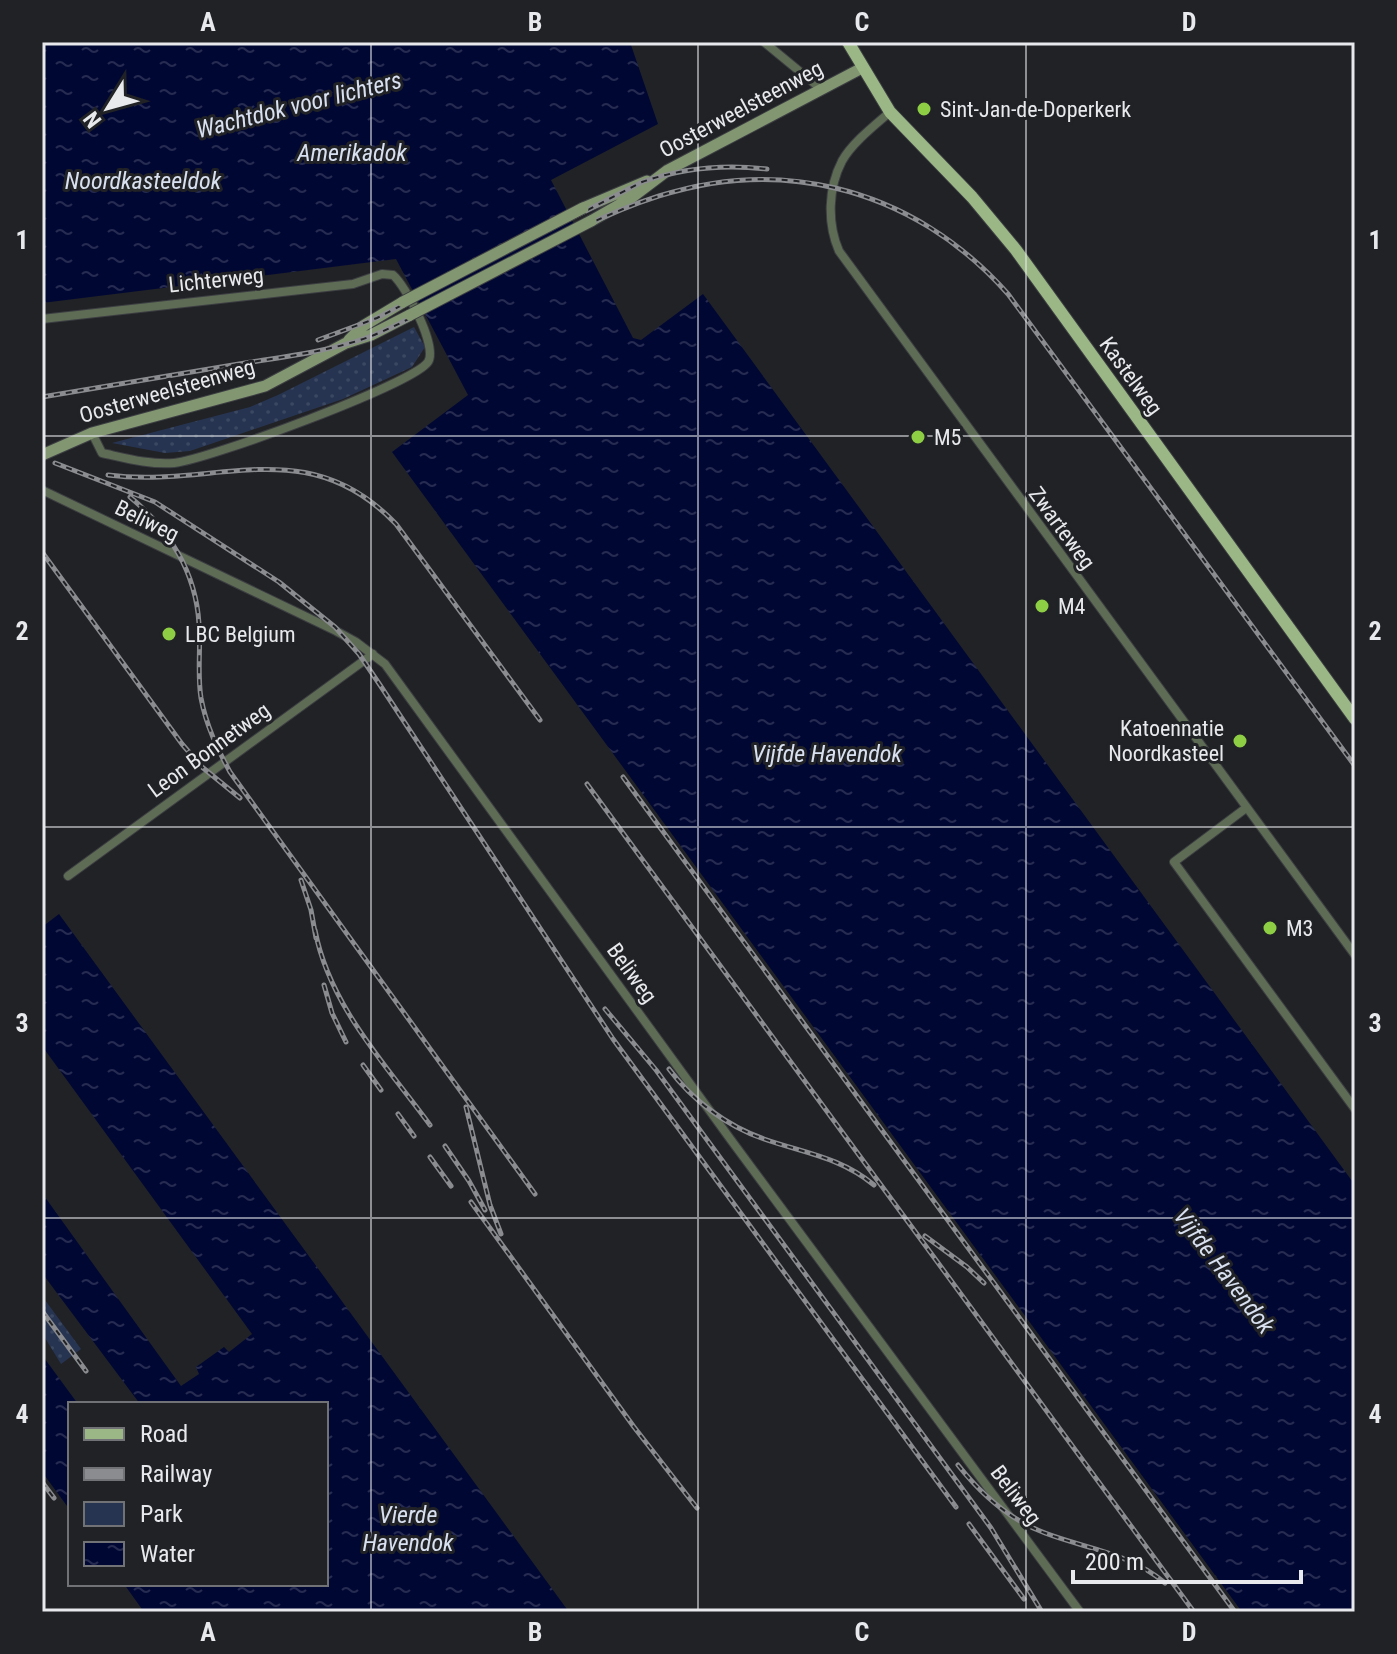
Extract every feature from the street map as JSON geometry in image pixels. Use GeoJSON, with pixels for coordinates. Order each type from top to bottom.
{"type":"FeatureCollection","features":[{"type":"Feature","properties":{"kind":"main road"},"geometry":{"type":"LineString","coordinates":[[848,42],[862,68]]}},
{"type":"Feature","properties":{"kind":"main road","name":"Oosterweelsteenweg"},"geometry":{"type":"LineString","coordinates":[[346,343],[363,326],[403,302],[583,208],[626,187],[655,178],[862,68]]}},
{"type":"Feature","properties":{"kind":"main road","name":"Kastelweg"},"geometry":{"type":"LineString","coordinates":[[862,68],[890,112],[972,197],[1016,250],[1355,719]]}},
{"type":"Feature","properties":{"kind":"main road","name":"Oosterweelsteenweg"},"geometry":{"type":"LineString","coordinates":[[42,455],[92,433],[251,391],[346,343],[371,335],[591,221],[631,198],[655,178]]}},
{"type":"Feature","properties":{"kind":"street"},"geometry":{"type":"LineString","coordinates":[[764,42],[821,89]]}},
{"type":"Feature","properties":{"kind":"street","name":"Zwarteweg"},"geometry":{"type":"LineString","coordinates":[[890,112],[848,152],[841,163],[830,209],[833,236],[839,251],[1355,955]]}},
{"type":"Feature","properties":{"kind":"street","name":"Lichterweg"},"geometry":{"type":"LineString","coordinates":[[42,319],[353,284],[382,274],[393,275],[403,285],[432,346],[429,361],[415,372],[342,406],[194,460],[159,463],[102,453],[92,433]]}},
{"type":"Feature","properties":{"kind":"street","name":"Beliweg"},"geometry":{"type":"LineString","coordinates":[[43,488],[336,631],[385,664],[783,1212],[1080,1612]]}},
{"type":"Feature","properties":{"kind":"street","name":"Leon Bonnetweg"},"geometry":{"type":"LineString","coordinates":[[68,876],[373,654]]}},
{"type":"Feature","properties":{"kind":"street"},"geometry":{"type":"LineString","coordinates":[[1246,808],[1174,862],[1355,1109]]}},
{"type":"Feature","properties":{"kind":"green space"},"geometry":{"type":"Polygon","coordinates":[[[414,327],[425,347],[412,367],[343,399],[190,451],[165,453],[112,443],[250,407],[414,327]]]}},
{"type":"Feature","properties":{"kind":"green space"},"geometry":{"type":"Polygon","coordinates":[[[42,1296],[81,1349],[61,1364],[42,1333],[42,1296]]]}},
{"type":"Feature","properties":{"kind":"water","name":"Vijfde Havendok"},"geometry":{"type":"Polygon","coordinates":[[[42,42],[630,42],[658,124],[551,180],[633,338],[641,340],[703,294],[1355,1185],[1355,1612],[1242,1612],[392,452],[468,395],[396,259],[42,303],[42,42]]]}},
{"type":"Feature","properties":{"kind":"water","name":"Vierde Havendok"},"geometry":{"type":"Polygon","coordinates":[[[59,914],[569,1612],[144,1612],[125,1586],[328,1586],[328,1402],[139,1402],[42,1273],[42,1193],[181,1386],[199,1374],[196,1367],[224,1347],[229,1352],[252,1334],[42,1046],[42,927],[59,914]]]}},
{"type":"Feature","properties":{"kind":"water"},"geometry":{"type":"Polygon","coordinates":[[[42,1355],[77,1402],[68,1402],[68,1507],[42,1472],[42,1355]]]}},
{"type":"Feature","properties":{"kind":"railway"},"geometry":{"type":"LineString","coordinates":[[318,340],[377,318],[642,182],[703,168],[767,169]]}},
{"type":"Feature","properties":{"kind":"railway"},"geometry":{"type":"LineString","coordinates":[[42,397],[304,354],[353,342],[407,320],[585,226],[679,190],[729,181],[780,180],[860,195],[907,215],[951,242],[1008,294],[1355,766]]}},
{"type":"Feature","properties":{"kind":"railway"},"geometry":{"type":"LineString","coordinates":[[55,463],[155,502],[279,582],[335,627],[359,654],[613,1039],[956,1507]]}},
{"type":"Feature","properties":{"kind":"railway"},"geometry":{"type":"LineString","coordinates":[[108,475],[148,477],[259,470],[294,471],[328,479],[362,495],[396,524],[540,720]]}},
{"type":"Feature","properties":{"kind":"railway"},"geometry":{"type":"LineString","coordinates":[[130,497],[157,523],[186,569],[197,605],[201,698],[212,736],[230,772],[535,1194]]}},
{"type":"Feature","properties":{"kind":"railway"},"geometry":{"type":"LineString","coordinates":[[42,552],[182,744],[202,767],[240,798]]}},
{"type":"Feature","properties":{"kind":"railway"},"geometry":{"type":"LineString","coordinates":[[623,777],[1235,1612]]}},
{"type":"Feature","properties":{"kind":"railway"},"geometry":{"type":"LineString","coordinates":[[587,784],[1194,1612]]}},
{"type":"Feature","properties":{"kind":"railway"},"geometry":{"type":"LineString","coordinates":[[301,880],[316,938]]}},
{"type":"Feature","properties":{"kind":"railway"},"geometry":{"type":"LineString","coordinates":[[315,930],[322,957],[346,1009],[430,1125]]}},
{"type":"Feature","properties":{"kind":"railway"},"geometry":{"type":"LineString","coordinates":[[324,985],[332,1013],[346,1042]]}},
{"type":"Feature","properties":{"kind":"railway"},"geometry":{"type":"LineString","coordinates":[[605,1009],[656,1070],[991,1528],[1042,1612]]}},
{"type":"Feature","properties":{"kind":"railway"},"geometry":{"type":"LineString","coordinates":[[363,1065],[381,1090]]}},
{"type":"Feature","properties":{"kind":"railway"},"geometry":{"type":"LineString","coordinates":[[669,1069],[700,1102],[724,1120],[764,1139],[835,1162],[874,1185]]}},
{"type":"Feature","properties":{"kind":"railway"},"geometry":{"type":"LineString","coordinates":[[466,1107],[490,1205],[501,1234]]}},
{"type":"Feature","properties":{"kind":"railway"},"geometry":{"type":"LineString","coordinates":[[398,1114],[414,1136]]}},
{"type":"Feature","properties":{"kind":"railway"},"geometry":{"type":"LineString","coordinates":[[445,1146],[485,1210]]}},
{"type":"Feature","properties":{"kind":"railway"},"geometry":{"type":"LineString","coordinates":[[430,1157],[451,1186]]}},
{"type":"Feature","properties":{"kind":"railway"},"geometry":{"type":"LineString","coordinates":[[471,1202],[634,1427],[697,1508]]}},
{"type":"Feature","properties":{"kind":"railway"},"geometry":{"type":"LineString","coordinates":[[925,1236],[984,1283]]}},
{"type":"Feature","properties":{"kind":"railway"},"geometry":{"type":"LineString","coordinates":[[42,1311],[86,1371]]}},
{"type":"Feature","properties":{"kind":"railway"},"geometry":{"type":"LineString","coordinates":[[958,1465],[986,1496],[1032,1528],[1123,1558],[1165,1583]]}},
{"type":"Feature","properties":{"kind":"railway"},"geometry":{"type":"LineString","coordinates":[[42,1482],[54,1498]]}},
{"type":"Feature","properties":{"kind":"railway"},"geometry":{"type":"LineString","coordinates":[[969,1524],[1024,1599]]}},
{"type":"Feature","properties":{"kind":"place","name":"Sint-Jan-de-Doperkerk"},"geometry":{"type":"Point","coordinates":[924,109]}},
{"type":"Feature","properties":{"kind":"place","name":"M5"},"geometry":{"type":"Point","coordinates":[918,437]}},
{"type":"Feature","properties":{"kind":"place","name":"M4"},"geometry":{"type":"Point","coordinates":[1042,606]}},
{"type":"Feature","properties":{"kind":"place","name":"LBC Belgium"},"geometry":{"type":"Point","coordinates":[169,634]}},
{"type":"Feature","properties":{"kind":"place","name":"Katoennatie Noordkasteel"},"geometry":{"type":"Point","coordinates":[1240,741]}},
{"type":"Feature","properties":{"kind":"place","name":"M3"},"geometry":{"type":"Point","coordinates":[1270,928]}},
{"type":"Feature","properties":{"kind":"water label","name":"Wachtdok voor lichters"},"geometry":{"type":"Point","coordinates":[299,105]}},
{"type":"Feature","properties":{"kind":"water label","name":"Amerikadok"},"geometry":{"type":"Point","coordinates":[352,153]}},
{"type":"Feature","properties":{"kind":"water label","name":"Noordkasteeldok"},"geometry":{"type":"Point","coordinates":[143,181]}}]}
